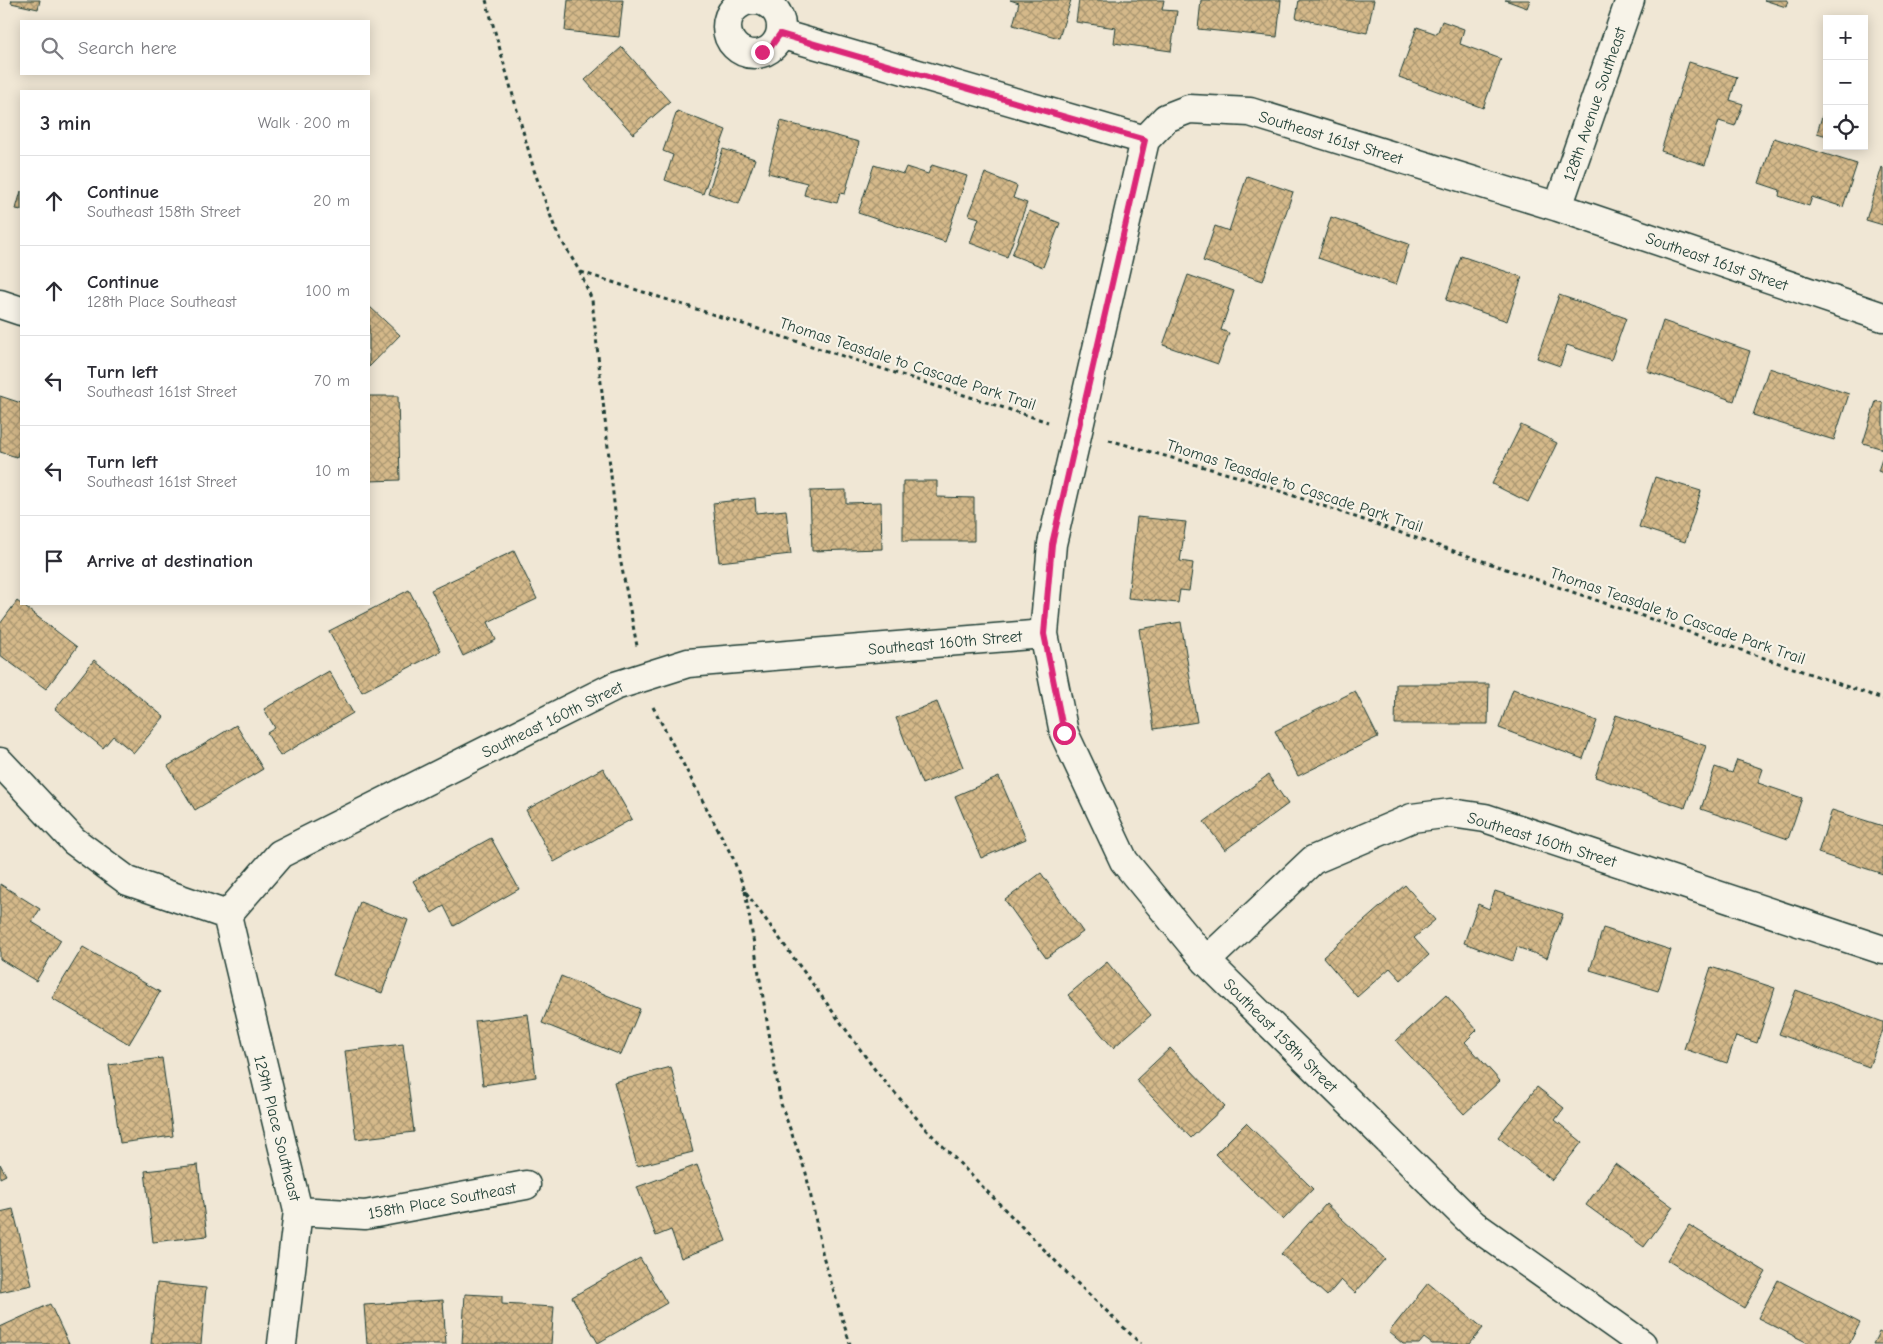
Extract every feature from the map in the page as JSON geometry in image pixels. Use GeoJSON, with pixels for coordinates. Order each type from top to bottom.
{"type":"FeatureCollection","features":[{"type":"Feature","properties":{"kind":"street","name":"128th Avenue Southeast"},"geometry":{"type":"LineString","coordinates":[[1558,207],[1630,0]]}},
{"type":"Feature","properties":{"kind":"street"},"geometry":{"type":"LineString","coordinates":[[780,34],[1145,140]]}},
{"type":"Feature","properties":{"kind":"street","name":"Southeast 161st Street"},"geometry":{"type":"LineString","coordinates":[[1145,140],[1166,118],[1188,110],[1250,112],[1558,207],[1883,318]]}},
{"type":"Feature","properties":{"kind":"street","name":"Southeast 158th Street"},"geometry":{"type":"LineString","coordinates":[[1145,140],[1052,544],[1044,634],[1064,733],[1124,861],[1206,961],[1474,1225],[1642,1344]]}},
{"type":"Feature","properties":{"kind":"street"},"geometry":{"type":"LineString","coordinates":[[0,304],[20,311]]}},
{"type":"Feature","properties":{"kind":"street","name":"Southeast 160th Street"},"geometry":{"type":"LineString","coordinates":[[227,915],[280,854],[615,686],[688,663],[1044,634]]}},
{"type":"Feature","properties":{"kind":"street"},"geometry":{"type":"LineString","coordinates":[[0,762],[74,841],[128,881],[227,915]]}},
{"type":"Feature","properties":{"kind":"street","name":"Southeast 160th Street"},"geometry":{"type":"LineString","coordinates":[[1206,961],[1313,860],[1412,818],[1451,813],[1485,818],[1883,950]]}},
{"type":"Feature","properties":{"kind":"street","name":"129th Place Southeast"},"geometry":{"type":"LineString","coordinates":[[227,915],[298,1211],[282,1344]]}},
{"type":"Feature","properties":{"kind":"street","name":"158th Place Southeast"},"geometry":{"type":"LineString","coordinates":[[298,1211],[365,1215],[526,1185]]}},
{"type":"Feature","properties":{"kind":"path"},"geometry":{"type":"LineString","coordinates":[[486,0],[534,170],[556,231],[580,272],[592,300],[620,558],[643,677],[650,700],[733,858],[745,891],[781,1104],[806,1173],[823,1256],[850,1344]]}},
{"type":"Feature","properties":{"kind":"path","name":"Thomas Teasdale to Cascade Park Trail"},"geometry":{"type":"LineString","coordinates":[[580,272],[1078,431],[1239,477],[1883,699]]}},
{"type":"Feature","properties":{"kind":"path"},"geometry":{"type":"LineString","coordinates":[[745,891],[876,1071],[926,1129],[1073,1279],[1142,1344]]}},
{"type":"Feature","properties":{"kind":"building"},"geometry":{"type":"Polygon","coordinates":[[[12,0],[40,0],[38,9],[11,3],[12,0]]]}},
{"type":"Feature","properties":{"kind":"building"},"geometry":{"type":"Polygon","coordinates":[[[568,0],[623,0],[619,37],[565,31],[568,0]]]}},
{"type":"Feature","properties":{"kind":"building"},"geometry":{"type":"Polygon","coordinates":[[[1010,0],[1071,0],[1059,38],[1013,25],[1019,3],[1010,0]]]}},
{"type":"Feature","properties":{"kind":"building"},"geometry":{"type":"Polygon","coordinates":[[[1079,0],[1164,0],[1162,10],[1177,11],[1171,51],[1114,43],[1116,28],[1076,22],[1079,0]]]}},
{"type":"Feature","properties":{"kind":"building"},"geometry":{"type":"Polygon","coordinates":[[[1201,0],[1281,0],[1277,37],[1198,29],[1201,0]]]}},
{"type":"Feature","properties":{"kind":"building"},"geometry":{"type":"Polygon","coordinates":[[[1299,0],[1374,0],[1367,33],[1296,18],[1299,0]]]}},
{"type":"Feature","properties":{"kind":"building"},"geometry":{"type":"Polygon","coordinates":[[[1505,0],[1530,0],[1527,8],[1505,0]]]}},
{"type":"Feature","properties":{"kind":"building"},"geometry":{"type":"Polygon","coordinates":[[[1764,0],[1788,0],[1786,7],[1764,0]]]}},
{"type":"Feature","properties":{"kind":"building"},"geometry":{"type":"Polygon","coordinates":[[[1442,21],[1464,29],[1460,44],[1501,59],[1483,108],[1399,77],[1417,27],[1437,34],[1442,21]]]}},
{"type":"Feature","properties":{"kind":"building"},"geometry":{"type":"Polygon","coordinates":[[[622,47],[670,102],[633,134],[585,80],[622,47]]]}},
{"type":"Feature","properties":{"kind":"building"},"geometry":{"type":"Polygon","coordinates":[[[1689,62],[1737,77],[1730,100],[1743,104],[1735,126],[1719,121],[1705,165],[1661,151],[1689,62]]]}},
{"type":"Feature","properties":{"kind":"building"},"geometry":{"type":"Polygon","coordinates":[[[677,111],[726,130],[703,194],[665,180],[673,155],[663,151],[677,111]]]}},
{"type":"Feature","properties":{"kind":"building"},"geometry":{"type":"Polygon","coordinates":[[[1823,113],[1823,135],[1817,133],[1823,113]]]}},
{"type":"Feature","properties":{"kind":"building"},"geometry":{"type":"Polygon","coordinates":[[[781,121],[859,142],[845,194],[840,193],[837,203],[804,195],[807,183],[768,173],[781,121]]]}},
{"type":"Feature","properties":{"kind":"building"},"geometry":{"type":"Polygon","coordinates":[[[1774,138],[1857,164],[1843,207],[1812,197],[1809,206],[1779,196],[1780,190],[1759,183],[1774,138]]]}},
{"type":"Feature","properties":{"kind":"building"},"geometry":{"type":"Polygon","coordinates":[[[723,149],[755,159],[739,204],[708,193],[723,149]]]}},
{"type":"Feature","properties":{"kind":"building"},"geometry":{"type":"Polygon","coordinates":[[[874,165],[903,174],[906,167],[928,174],[932,165],[967,176],[945,242],[858,213],[874,165]]]}},
{"type":"Feature","properties":{"kind":"building"},"geometry":{"type":"Polygon","coordinates":[[[1883,168],[1883,225],[1866,220],[1883,168]]]}},
{"type":"Feature","properties":{"kind":"building"},"geometry":{"type":"Polygon","coordinates":[[[985,173],[1017,186],[1013,198],[1027,203],[1007,257],[970,243],[979,218],[969,215],[985,173]]]}},
{"type":"Feature","properties":{"kind":"building"},"geometry":{"type":"Polygon","coordinates":[[[1247,176],[1293,192],[1263,281],[1203,261],[1215,226],[1229,231],[1247,176]]]}},
{"type":"Feature","properties":{"kind":"building"},"geometry":{"type":"Polygon","coordinates":[[[20,195],[20,210],[16,209],[20,195]]]}},
{"type":"Feature","properties":{"kind":"building"},"geometry":{"type":"Polygon","coordinates":[[[1029,211],[1060,223],[1043,267],[1012,255],[1029,211]]]}},
{"type":"Feature","properties":{"kind":"building"},"geometry":{"type":"Polygon","coordinates":[[[1331,217],[1409,244],[1396,285],[1318,258],[1331,217]]]}},
{"type":"Feature","properties":{"kind":"building"},"geometry":{"type":"Polygon","coordinates":[[[1461,256],[1522,277],[1507,321],[1446,300],[1461,256]]]}},
{"type":"Feature","properties":{"kind":"building"},"geometry":{"type":"Polygon","coordinates":[[[1188,275],[1234,291],[1221,330],[1229,333],[1218,364],[1163,345],[1188,275]]]}},
{"type":"Feature","properties":{"kind":"building"},"geometry":{"type":"Polygon","coordinates":[[[1559,295],[1626,318],[1611,360],[1567,345],[1560,366],[1537,358],[1559,295]]]}},
{"type":"Feature","properties":{"kind":"building"},"geometry":{"type":"Polygon","coordinates":[[[370,307],[400,335],[370,366],[370,307]]]}},
{"type":"Feature","properties":{"kind":"building"},"geometry":{"type":"Polygon","coordinates":[[[1663,321],[1750,351],[1734,401],[1647,371],[1663,321]]]}},
{"type":"Feature","properties":{"kind":"building"},"geometry":{"type":"Polygon","coordinates":[[[1769,368],[1849,394],[1834,440],[1753,415],[1769,368]]]}},
{"type":"Feature","properties":{"kind":"building"},"geometry":{"type":"Polygon","coordinates":[[[0,396],[20,403],[20,446],[17,457],[0,452],[0,396]]]}},
{"type":"Feature","properties":{"kind":"building"},"geometry":{"type":"Polygon","coordinates":[[[370,396],[398,396],[400,480],[370,481],[370,396]]]}},
{"type":"Feature","properties":{"kind":"building"},"geometry":{"type":"Polygon","coordinates":[[[1876,401],[1883,403],[1883,449],[1863,443],[1876,401]]]}},
{"type":"Feature","properties":{"kind":"building"},"geometry":{"type":"Polygon","coordinates":[[[1521,425],[1557,443],[1528,502],[1492,484],[1521,425]]]}},
{"type":"Feature","properties":{"kind":"building"},"geometry":{"type":"Polygon","coordinates":[[[1883,456],[1883,473],[1878,471],[1883,456]]]}},
{"type":"Feature","properties":{"kind":"building"},"geometry":{"type":"Polygon","coordinates":[[[1655,477],[1701,491],[1685,542],[1639,527],[1655,477]]]}},
{"type":"Feature","properties":{"kind":"building"},"geometry":{"type":"Polygon","coordinates":[[[903,481],[937,481],[937,497],[974,498],[974,541],[903,541],[903,481]]]}},
{"type":"Feature","properties":{"kind":"building"},"geometry":{"type":"Polygon","coordinates":[[[846,490],[846,503],[881,502],[882,549],[812,551],[810,491],[846,490]]]}},
{"type":"Feature","properties":{"kind":"building"},"geometry":{"type":"Polygon","coordinates":[[[755,498],[756,513],[786,510],[791,554],[719,562],[713,503],[755,498]]]}},
{"type":"Feature","properties":{"kind":"building"},"geometry":{"type":"Polygon","coordinates":[[[1137,517],[1186,522],[1180,561],[1193,563],[1189,591],[1180,590],[1178,603],[1128,598],[1137,517]]]}},
{"type":"Feature","properties":{"kind":"building"},"geometry":{"type":"Polygon","coordinates":[[[514,551],[537,599],[488,622],[496,640],[463,656],[431,590],[514,551]]]}},
{"type":"Feature","properties":{"kind":"building"},"geometry":{"type":"Polygon","coordinates":[[[409,590],[441,651],[362,692],[329,631],[409,590]]]}},
{"type":"Feature","properties":{"kind":"building"},"geometry":{"type":"Polygon","coordinates":[[[17,601],[77,647],[46,689],[0,655],[0,624],[17,601]]]}},
{"type":"Feature","properties":{"kind":"building"},"geometry":{"type":"Polygon","coordinates":[[[1181,622],[1197,722],[1154,729],[1139,629],[1181,622]]]}},
{"type":"Feature","properties":{"kind":"building"},"geometry":{"type":"Polygon","coordinates":[[[94,660],[164,717],[134,753],[113,736],[103,748],[55,709],[94,660]]]}},
{"type":"Feature","properties":{"kind":"building"},"geometry":{"type":"Polygon","coordinates":[[[329,671],[353,713],[280,756],[267,733],[275,728],[264,709],[329,671]]]}},
{"type":"Feature","properties":{"kind":"building"},"geometry":{"type":"Polygon","coordinates":[[[1396,684],[1489,684],[1488,724],[1395,724],[1396,684]]]}},
{"type":"Feature","properties":{"kind":"building"},"geometry":{"type":"Polygon","coordinates":[[[1513,689],[1597,721],[1583,759],[1499,728],[1513,689]]]}},
{"type":"Feature","properties":{"kind":"building"},"geometry":{"type":"Polygon","coordinates":[[[1355,691],[1378,737],[1298,776],[1275,731],[1355,691]]]}},
{"type":"Feature","properties":{"kind":"building"},"geometry":{"type":"Polygon","coordinates":[[[937,702],[963,767],[922,784],[896,718],[937,702]]]}},
{"type":"Feature","properties":{"kind":"building"},"geometry":{"type":"Polygon","coordinates":[[[1616,715],[1706,746],[1685,808],[1595,777],[1616,715]]]}},
{"type":"Feature","properties":{"kind":"building"},"geometry":{"type":"Polygon","coordinates":[[[236,725],[263,769],[195,810],[168,766],[236,725]]]}},
{"type":"Feature","properties":{"kind":"building"},"geometry":{"type":"Polygon","coordinates":[[[1737,760],[1763,769],[1758,783],[1802,798],[1788,839],[1701,809],[1715,767],[1732,773],[1737,760]]]}},
{"type":"Feature","properties":{"kind":"building"},"geometry":{"type":"Polygon","coordinates":[[[603,768],[632,819],[554,862],[526,810],[603,768]]]}},
{"type":"Feature","properties":{"kind":"building"},"geometry":{"type":"Polygon","coordinates":[[[1268,775],[1288,804],[1225,850],[1204,822],[1268,775]]]}},
{"type":"Feature","properties":{"kind":"building"},"geometry":{"type":"Polygon","coordinates":[[[999,777],[1026,839],[981,858],[955,796],[999,777]]]}},
{"type":"Feature","properties":{"kind":"building"},"geometry":{"type":"Polygon","coordinates":[[[1832,810],[1883,826],[1883,874],[1818,853],[1832,810]]]}},
{"type":"Feature","properties":{"kind":"building"},"geometry":{"type":"Polygon","coordinates":[[[491,838],[519,889],[454,926],[444,906],[432,913],[413,881],[491,838]]]}},
{"type":"Feature","properties":{"kind":"building"},"geometry":{"type":"Polygon","coordinates":[[[1041,873],[1083,932],[1046,958],[1005,900],[1041,873]]]}},
{"type":"Feature","properties":{"kind":"building"},"geometry":{"type":"Polygon","coordinates":[[[0,884],[40,909],[32,922],[61,940],[36,981],[0,959],[0,884]]]}},
{"type":"Feature","properties":{"kind":"building"},"geometry":{"type":"Polygon","coordinates":[[[1405,885],[1435,920],[1414,938],[1429,955],[1401,980],[1390,968],[1357,997],[1323,957],[1405,885]]]}},
{"type":"Feature","properties":{"kind":"building"},"geometry":{"type":"Polygon","coordinates":[[[1495,891],[1563,914],[1547,958],[1517,947],[1513,961],[1464,943],[1478,904],[1489,909],[1495,891]]]}},
{"type":"Feature","properties":{"kind":"building"},"geometry":{"type":"Polygon","coordinates":[[[360,902],[408,920],[382,993],[333,975],[360,902]]]}},
{"type":"Feature","properties":{"kind":"building"},"geometry":{"type":"Polygon","coordinates":[[[1603,928],[1671,950],[1658,991],[1590,970],[1603,928]]]}},
{"type":"Feature","properties":{"kind":"building"},"geometry":{"type":"Polygon","coordinates":[[[83,947],[160,992],[129,1044],[52,998],[83,947]]]}},
{"type":"Feature","properties":{"kind":"building"},"geometry":{"type":"Polygon","coordinates":[[[1107,962],[1151,1015],[1113,1048],[1068,995],[1107,962]]]}},
{"type":"Feature","properties":{"kind":"building"},"geometry":{"type":"Polygon","coordinates":[[[1711,967],[1775,988],[1757,1043],[1736,1036],[1727,1063],[1684,1049],[1711,967]]]}},
{"type":"Feature","properties":{"kind":"building"},"geometry":{"type":"Polygon","coordinates":[[[561,976],[640,1009],[621,1055],[542,1023],[561,976]]]}},
{"type":"Feature","properties":{"kind":"building"},"geometry":{"type":"Polygon","coordinates":[[[1796,990],[1883,1022],[1883,1030],[1869,1067],[1779,1034],[1796,990]]]}},
{"type":"Feature","properties":{"kind":"building"},"geometry":{"type":"Polygon","coordinates":[[[1446,995],[1477,1030],[1465,1042],[1500,1081],[1464,1114],[1396,1041],[1446,995]]]}},
{"type":"Feature","properties":{"kind":"building"},"geometry":{"type":"Polygon","coordinates":[[[528,1014],[536,1077],[483,1085],[475,1021],[528,1014]]]}},
{"type":"Feature","properties":{"kind":"building"},"geometry":{"type":"Polygon","coordinates":[[[403,1044],[414,1132],[356,1139],[345,1051],[403,1044]]]}},
{"type":"Feature","properties":{"kind":"building"},"geometry":{"type":"Polygon","coordinates":[[[1170,1048],[1225,1106],[1191,1138],[1136,1080],[1170,1048]]]}},
{"type":"Feature","properties":{"kind":"building"},"geometry":{"type":"Polygon","coordinates":[[[162,1058],[173,1136],[120,1143],[109,1065],[162,1058]]]}},
{"type":"Feature","properties":{"kind":"building"},"geometry":{"type":"Polygon","coordinates":[[[671,1067],[693,1152],[637,1166],[614,1082],[671,1067]]]}},
{"type":"Feature","properties":{"kind":"building"},"geometry":{"type":"Polygon","coordinates":[[[1537,1087],[1564,1108],[1555,1120],[1582,1142],[1552,1180],[1498,1137],[1537,1087]]]}},
{"type":"Feature","properties":{"kind":"building"},"geometry":{"type":"Polygon","coordinates":[[[1246,1123],[1313,1189],[1283,1220],[1215,1154],[1246,1123]]]}},
{"type":"Feature","properties":{"kind":"building"},"geometry":{"type":"Polygon","coordinates":[[[0,1164],[6,1175],[0,1178],[0,1164]]]}},
{"type":"Feature","properties":{"kind":"building"},"geometry":{"type":"Polygon","coordinates":[[[1615,1164],[1673,1207],[1644,1247],[1586,1205],[1615,1164]]]}},
{"type":"Feature","properties":{"kind":"building"},"geometry":{"type":"Polygon","coordinates":[[[198,1165],[207,1236],[153,1242],[145,1171],[198,1165]]]}},
{"type":"Feature","properties":{"kind":"building"},"geometry":{"type":"Polygon","coordinates":[[[697,1165],[726,1241],[681,1258],[671,1230],[656,1236],[637,1187],[697,1165]]]}},
{"type":"Feature","properties":{"kind":"building"},"geometry":{"type":"Polygon","coordinates":[[[1326,1204],[1385,1259],[1355,1293],[1341,1280],[1327,1296],[1281,1254],[1326,1204]]]}},
{"type":"Feature","properties":{"kind":"building"},"geometry":{"type":"Polygon","coordinates":[[[13,1209],[32,1285],[0,1292],[0,1212],[13,1209]]]}},
{"type":"Feature","properties":{"kind":"building"},"geometry":{"type":"Polygon","coordinates":[[[1689,1225],[1766,1272],[1744,1308],[1667,1260],[1689,1225]]]}},
{"type":"Feature","properties":{"kind":"building"},"geometry":{"type":"Polygon","coordinates":[[[640,1258],[667,1303],[598,1343],[572,1297],[640,1258]]]}},
{"type":"Feature","properties":{"kind":"building"},"geometry":{"type":"Polygon","coordinates":[[[1778,1280],[1860,1323],[1849,1344],[1810,1344],[1758,1318],[1778,1280]]]}},
{"type":"Feature","properties":{"kind":"building"},"geometry":{"type":"Polygon","coordinates":[[[157,1283],[206,1288],[201,1344],[151,1344],[157,1283]]]}},
{"type":"Feature","properties":{"kind":"building"},"geometry":{"type":"Polygon","coordinates":[[[1428,1283],[1483,1328],[1470,1344],[1432,1344],[1424,1338],[1419,1344],[1403,1344],[1389,1332],[1428,1283]]]}},
{"type":"Feature","properties":{"kind":"building"},"geometry":{"type":"Polygon","coordinates":[[[465,1294],[502,1296],[502,1304],[554,1307],[551,1344],[462,1344],[465,1294]]]}},
{"type":"Feature","properties":{"kind":"building"},"geometry":{"type":"Polygon","coordinates":[[[443,1300],[446,1344],[367,1344],[364,1305],[443,1300]]]}},
{"type":"Feature","properties":{"kind":"building"},"geometry":{"type":"Polygon","coordinates":[[[50,1304],[69,1344],[0,1344],[0,1327],[50,1304]]]}},
{"type":"Feature","properties":{"kind":"building"},"geometry":{"type":"Polygon","coordinates":[[[1879,1332],[1883,1334],[1883,1344],[1873,1344],[1879,1332]]]}},
{"type":"Feature","properties":{"kind":"route"},"geometry":{"type":"LineString","coordinates":[[762,52],[776,42],[780,34],[1145,140],[1052,544],[1044,634],[1064,733]]}}]}
